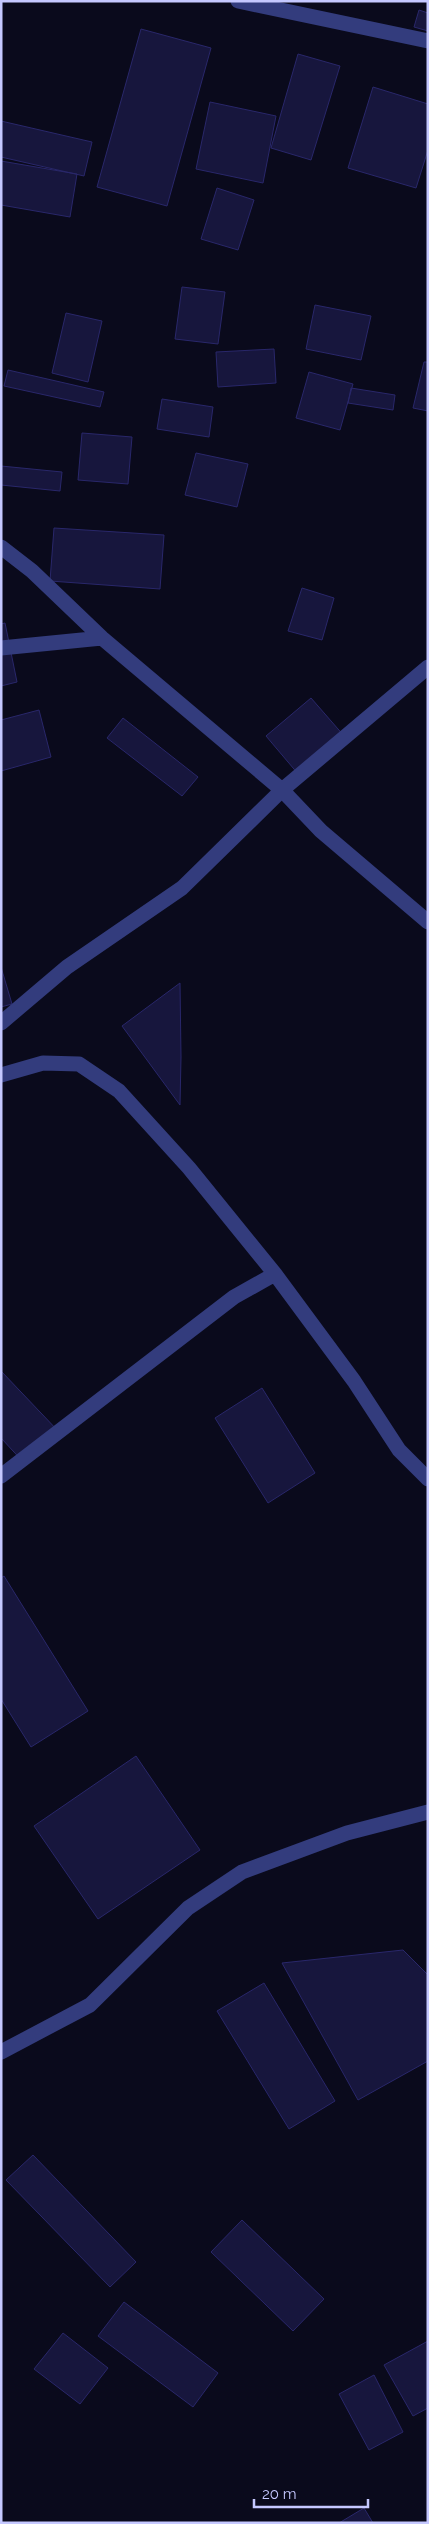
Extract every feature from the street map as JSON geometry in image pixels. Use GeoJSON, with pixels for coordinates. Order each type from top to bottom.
{"type":"FeatureCollection","features":[{"type":"Feature","properties":{"kind":"street"},"geometry":{"type":"LineString","coordinates":[[238,1],[428,41]]}},
{"type":"Feature","properties":{"kind":"street"},"geometry":{"type":"LineString","coordinates":[[1,547],[32,571],[102,638],[282,790],[321,831],[428,922]]}},
{"type":"Feature","properties":{"kind":"street"},"geometry":{"type":"LineString","coordinates":[[1,648],[102,638]]}},
{"type":"Feature","properties":{"kind":"street"},"geometry":{"type":"LineString","coordinates":[[1,1023],[67,967],[182,888],[282,790],[428,667]]}},
{"type":"Feature","properties":{"kind":"street"},"geometry":{"type":"LineString","coordinates":[[1,1075],[43,1063],[79,1064],[118,1091],[189,1168],[276,1274],[354,1381],[399,1450],[428,1479]]}},
{"type":"Feature","properties":{"kind":"street"},"geometry":{"type":"LineString","coordinates":[[1,1476],[234,1297],[276,1274]]}},
{"type":"Feature","properties":{"kind":"street"},"geometry":{"type":"LineString","coordinates":[[1,2052],[90,2005],[188,1908],[242,1872],[347,1833],[428,1812]]}},
{"type":"Feature","properties":{"kind":"building"},"geometry":{"type":"Polygon","coordinates":[[[419,10],[428,13],[428,31],[414,27],[419,10]]]}},
{"type":"Feature","properties":{"kind":"building"},"geometry":{"type":"Polygon","coordinates":[[[141,29],[211,48],[167,206],[97,187],[141,29]]]}},
{"type":"Feature","properties":{"kind":"building"},"geometry":{"type":"Polygon","coordinates":[[[298,54],[340,66],[311,160],[271,148],[298,54]]]}},
{"type":"Feature","properties":{"kind":"building"},"geometry":{"type":"Polygon","coordinates":[[[373,87],[428,104],[428,150],[416,188],[348,168],[373,87]]]}},
{"type":"Feature","properties":{"kind":"building"},"geometry":{"type":"Polygon","coordinates":[[[210,102],[276,116],[263,183],[196,169],[210,102]]]}},
{"type":"Feature","properties":{"kind":"building"},"geometry":{"type":"Polygon","coordinates":[[[1,121],[92,142],[84,176],[1,157],[1,121]]]}},
{"type":"Feature","properties":{"kind":"building"},"geometry":{"type":"Polygon","coordinates":[[[1,161],[77,174],[70,217],[1,205],[1,161]]]}},
{"type":"Feature","properties":{"kind":"building"},"geometry":{"type":"Polygon","coordinates":[[[217,188],[254,200],[238,250],[201,239],[217,188]]]}},
{"type":"Feature","properties":{"kind":"building"},"geometry":{"type":"Polygon","coordinates":[[[182,287],[225,292],[218,344],[175,339],[182,287]]]}},
{"type":"Feature","properties":{"kind":"building"},"geometry":{"type":"Polygon","coordinates":[[[315,305],[371,316],[361,360],[306,349],[315,305]]]}},
{"type":"Feature","properties":{"kind":"building"},"geometry":{"type":"Polygon","coordinates":[[[66,313],[102,321],[88,382],[52,373],[66,313]]]}},
{"type":"Feature","properties":{"kind":"building"},"geometry":{"type":"Polygon","coordinates":[[[274,349],[276,383],[218,387],[216,352],[274,349]]]}},
{"type":"Feature","properties":{"kind":"building"},"geometry":{"type":"Polygon","coordinates":[[[424,362],[428,362],[428,411],[413,408],[424,362]]]}},
{"type":"Feature","properties":{"kind":"building"},"geometry":{"type":"Polygon","coordinates":[[[8,370],[104,392],[100,407],[4,386],[8,370]]]}},
{"type":"Feature","properties":{"kind":"building"},"geometry":{"type":"Polygon","coordinates":[[[309,372],[353,384],[340,430],[296,418],[309,372]]]}},
{"type":"Feature","properties":{"kind":"building"},"geometry":{"type":"Polygon","coordinates":[[[351,388],[395,395],[393,410],[348,403],[351,388]]]}},
{"type":"Feature","properties":{"kind":"building"},"geometry":{"type":"Polygon","coordinates":[[[162,399],[213,407],[209,437],[157,429],[162,399]]]}},
{"type":"Feature","properties":{"kind":"building"},"geometry":{"type":"Polygon","coordinates":[[[82,433],[132,437],[128,484],[78,480],[82,433]]]}},
{"type":"Feature","properties":{"kind":"building"},"geometry":{"type":"Polygon","coordinates":[[[196,453],[248,464],[237,507],[185,495],[196,453]]]}},
{"type":"Feature","properties":{"kind":"building"},"geometry":{"type":"Polygon","coordinates":[[[1,466],[62,472],[60,491],[1,485],[1,466]]]}},
{"type":"Feature","properties":{"kind":"building"},"geometry":{"type":"Polygon","coordinates":[[[54,528],[164,535],[160,589],[50,581],[54,528]]]}},
{"type":"Feature","properties":{"kind":"building"},"geometry":{"type":"Polygon","coordinates":[[[302,588],[334,598],[322,640],[288,631],[302,588]]]}},
{"type":"Feature","properties":{"kind":"building"},"geometry":{"type":"Polygon","coordinates":[[[5,623],[17,682],[1,686],[1,624],[5,623]]]}},
{"type":"Feature","properties":{"kind":"building"},"geometry":{"type":"Polygon","coordinates":[[[311,698],[345,737],[299,775],[266,736],[311,698]]]}},
{"type":"Feature","properties":{"kind":"building"},"geometry":{"type":"Polygon","coordinates":[[[39,710],[51,757],[1,771],[1,720],[39,710]]]}},
{"type":"Feature","properties":{"kind":"building"},"geometry":{"type":"Polygon","coordinates":[[[123,718],[198,777],[182,796],[107,738],[123,718]]]}},
{"type":"Feature","properties":{"kind":"building"},"geometry":{"type":"Polygon","coordinates":[[[1,967],[12,1004],[1,1007],[1,967]]]}},
{"type":"Feature","properties":{"kind":"building"},"geometry":{"type":"Polygon","coordinates":[[[180,983],[181,1057],[180,1105],[122,1026],[180,983]]]}},
{"type":"Feature","properties":{"kind":"building"},"geometry":{"type":"Polygon","coordinates":[[[1,1371],[60,1433],[26,1465],[1,1438],[1,1371]]]}},
{"type":"Feature","properties":{"kind":"building"},"geometry":{"type":"Polygon","coordinates":[[[262,1388],[315,1473],[268,1503],[215,1418],[262,1388]]]}},
{"type":"Feature","properties":{"kind":"building"},"geometry":{"type":"Polygon","coordinates":[[[4,1576],[88,1711],[31,1747],[1,1699],[1,1578],[4,1576]]]}},
{"type":"Feature","properties":{"kind":"building"},"geometry":{"type":"Polygon","coordinates":[[[136,1756],[200,1850],[98,1919],[34,1826],[136,1756]]]}},
{"type":"Feature","properties":{"kind":"building"},"geometry":{"type":"Polygon","coordinates":[[[403,1950],[428,1975],[428,2061],[358,2100],[282,1963],[403,1950]]]}},
{"type":"Feature","properties":{"kind":"building"},"geometry":{"type":"Polygon","coordinates":[[[264,1983],[335,2101],[289,2129],[217,2011],[264,1983]]]}},
{"type":"Feature","properties":{"kind":"building"},"geometry":{"type":"Polygon","coordinates":[[[33,2155],[136,2262],[110,2287],[6,2180],[33,2155]]]}},
{"type":"Feature","properties":{"kind":"building"},"geometry":{"type":"Polygon","coordinates":[[[242,2220],[324,2299],[293,2331],[211,2252],[242,2220]]]}},
{"type":"Feature","properties":{"kind":"building"},"geometry":{"type":"Polygon","coordinates":[[[124,2302],[218,2373],[193,2407],[98,2336],[124,2302]]]}},
{"type":"Feature","properties":{"kind":"building"},"geometry":{"type":"Polygon","coordinates":[[[63,2333],[108,2368],[80,2404],[34,2369],[63,2333]]]}},
{"type":"Feature","properties":{"kind":"building"},"geometry":{"type":"Polygon","coordinates":[[[428,2341],[428,2408],[413,2416],[384,2365],[428,2341]]]}},
{"type":"Feature","properties":{"kind":"building"},"geometry":{"type":"Polygon","coordinates":[[[374,2375],[403,2432],[369,2450],[339,2394],[374,2375]]]}},
{"type":"Feature","properties":{"kind":"building"},"geometry":{"type":"Polygon","coordinates":[[[364,2508],[373,2523],[339,2523],[364,2508]]]}}]}
